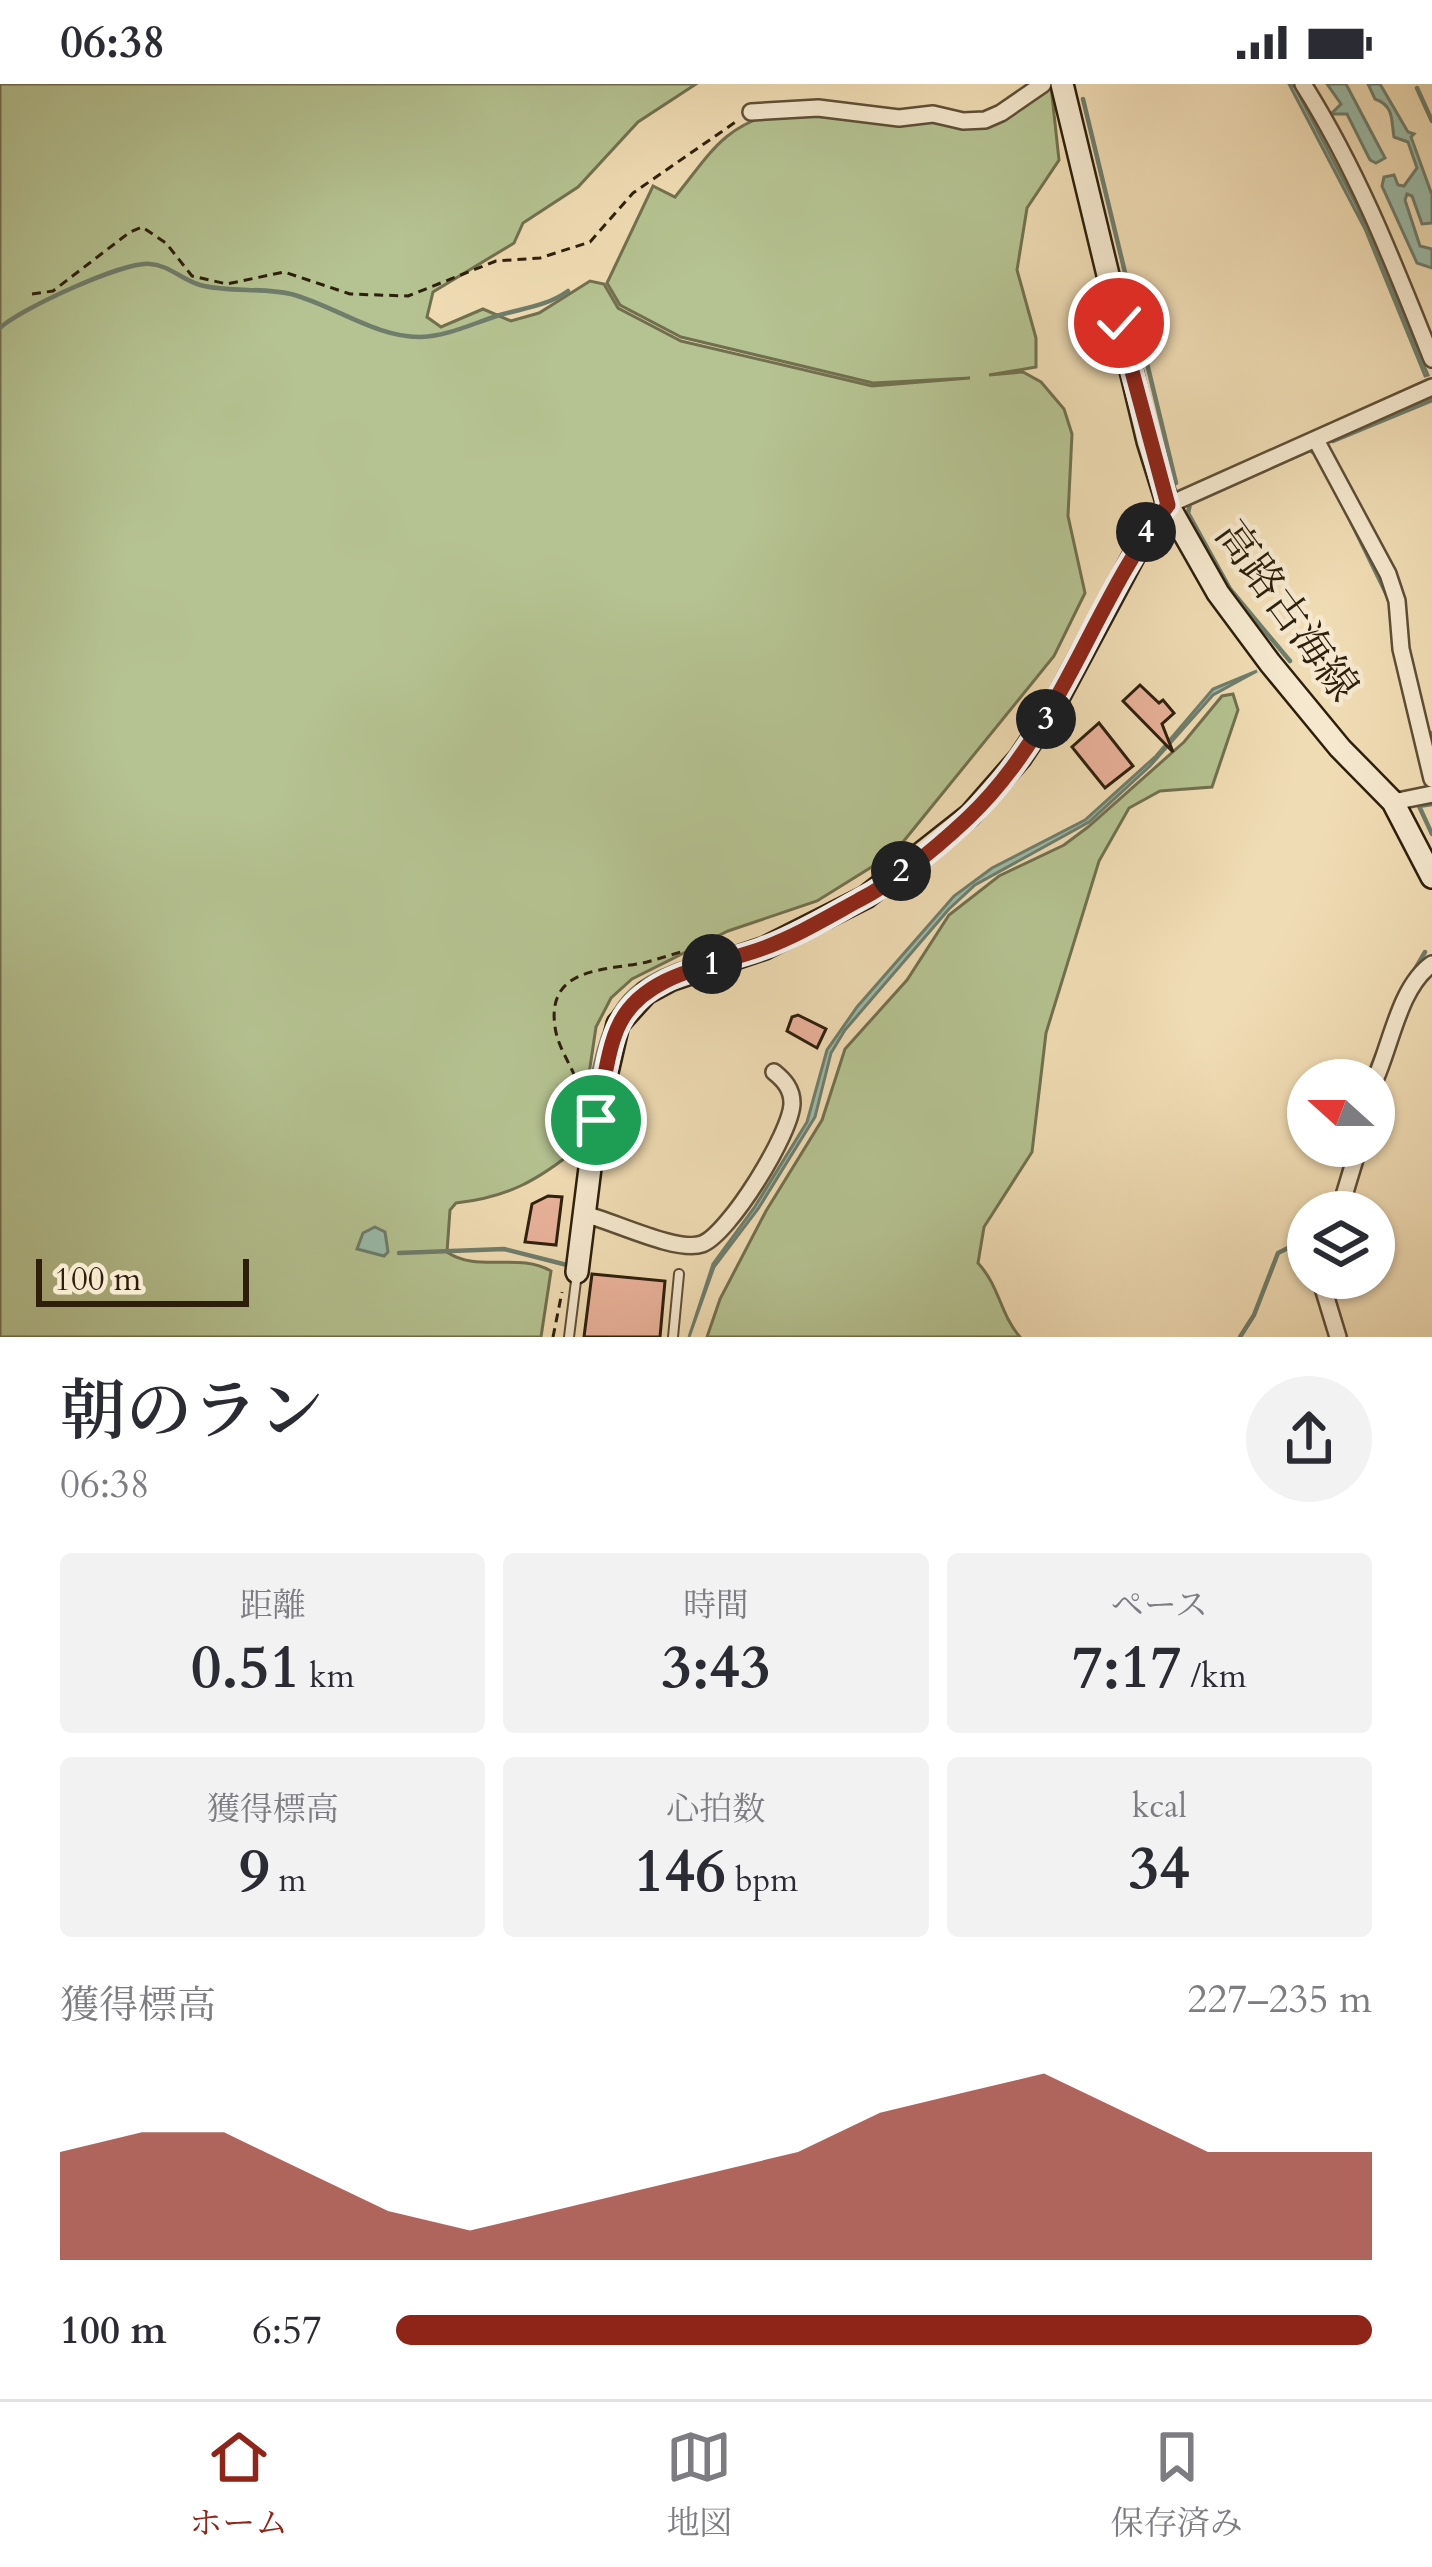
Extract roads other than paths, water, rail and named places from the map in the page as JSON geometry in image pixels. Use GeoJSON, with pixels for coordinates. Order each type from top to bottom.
{"type":"FeatureCollection","features":[{"type":"Feature","properties":{"kind":"street"},"geometry":{"type":"LineString","coordinates":[[751,112],[818,108],[898,118],[933,114],[985,120],[1023,89],[1043,84]]}},
{"type":"Feature","properties":{"kind":"street","name":"高路古海線"},"geometry":{"type":"LineString","coordinates":[[1062,84],[1168,505],[1218,593],[1270,663],[1340,748],[1393,802],[1432,877]]}},
{"type":"Feature","properties":{"kind":"street"},"geometry":{"type":"LineString","coordinates":[[1303,84],[1369,201],[1432,359]]}},
{"type":"Feature","properties":{"kind":"street"},"geometry":{"type":"LineString","coordinates":[[577,1272],[596,1120],[619,1024],[646,993],[670,980],[765,948],[866,897],[970,815],[1020,758],[1050,713],[1145,533],[1168,505],[1432,387]]}},
{"type":"Feature","properties":{"kind":"street"},"geometry":{"type":"LineString","coordinates":[[1316,440],[1388,574],[1432,779]]}},
{"type":"Feature","properties":{"kind":"street"},"geometry":{"type":"LineString","coordinates":[[1393,802],[1432,794]]}},
{"type":"Feature","properties":{"kind":"street"},"geometry":{"type":"LineString","coordinates":[[1383,1059],[1408,992],[1432,964]]}},
{"type":"Feature","properties":{"kind":"street"},"geometry":{"type":"LineString","coordinates":[[584,1214],[684,1247],[714,1238],[742,1203],[786,1128],[793,1105],[790,1089],[774,1072]]}},
{"type":"Feature","properties":{"kind":"street"},"geometry":{"type":"LineString","coordinates":[[1326,1299],[1338,1337]]}},
{"type":"Feature","properties":{"kind":"lane"},"geometry":{"type":"LineString","coordinates":[[569,1337],[577,1272]]}},
{"type":"Feature","properties":{"kind":"lane"},"geometry":{"type":"LineString","coordinates":[[673,1337],[679,1274]]}},
{"type":"Feature","properties":{"kind":"waterway"},"geometry":{"type":"LineString","coordinates":[[1417,88],[1432,121]]}},
{"type":"Feature","properties":{"kind":"waterway"},"geometry":{"type":"LineString","coordinates":[[1083,99],[1176,483]]}},
{"type":"Feature","properties":{"kind":"waterway"},"geometry":{"type":"LineString","coordinates":[[0,328],[73,288],[118,270],[150,264],[200,285],[291,294],[405,336],[451,332],[568,291]]}},
{"type":"Feature","properties":{"kind":"waterway"},"geometry":{"type":"LineString","coordinates":[[1333,441],[1432,400]]}},
{"type":"Feature","properties":{"kind":"waterway"},"geometry":{"type":"LineString","coordinates":[[1290,661],[1230,589],[1188,513],[1190,504],[1310,450],[1318,455]]}},
{"type":"Feature","properties":{"kind":"waterway"},"geometry":{"type":"LineString","coordinates":[[1347,513],[1387,595]]}},
{"type":"Feature","properties":{"kind":"waterway"},"geometry":{"type":"LineString","coordinates":[[1432,804],[1419,806],[1432,834]]}},
{"type":"Feature","properties":{"kind":"waterway"},"geometry":{"type":"LineString","coordinates":[[1399,997],[1425,952]]}},
{"type":"Feature","properties":{"kind":"waterway"},"geometry":{"type":"LineString","coordinates":[[1375,1059],[1382,1041]]}},
{"type":"Feature","properties":{"kind":"waterway"},"geometry":{"type":"LineString","coordinates":[[1338,1191],[1344,1167]]}},
{"type":"Feature","properties":{"kind":"waterway"},"geometry":{"type":"LineString","coordinates":[[1240,1337],[1254,1315],[1278,1253],[1287,1248]]}},
{"type":"Feature","properties":{"kind":"waterway"},"geometry":{"type":"LineString","coordinates":[[399,1253],[504,1249],[567,1265]]}}]}
